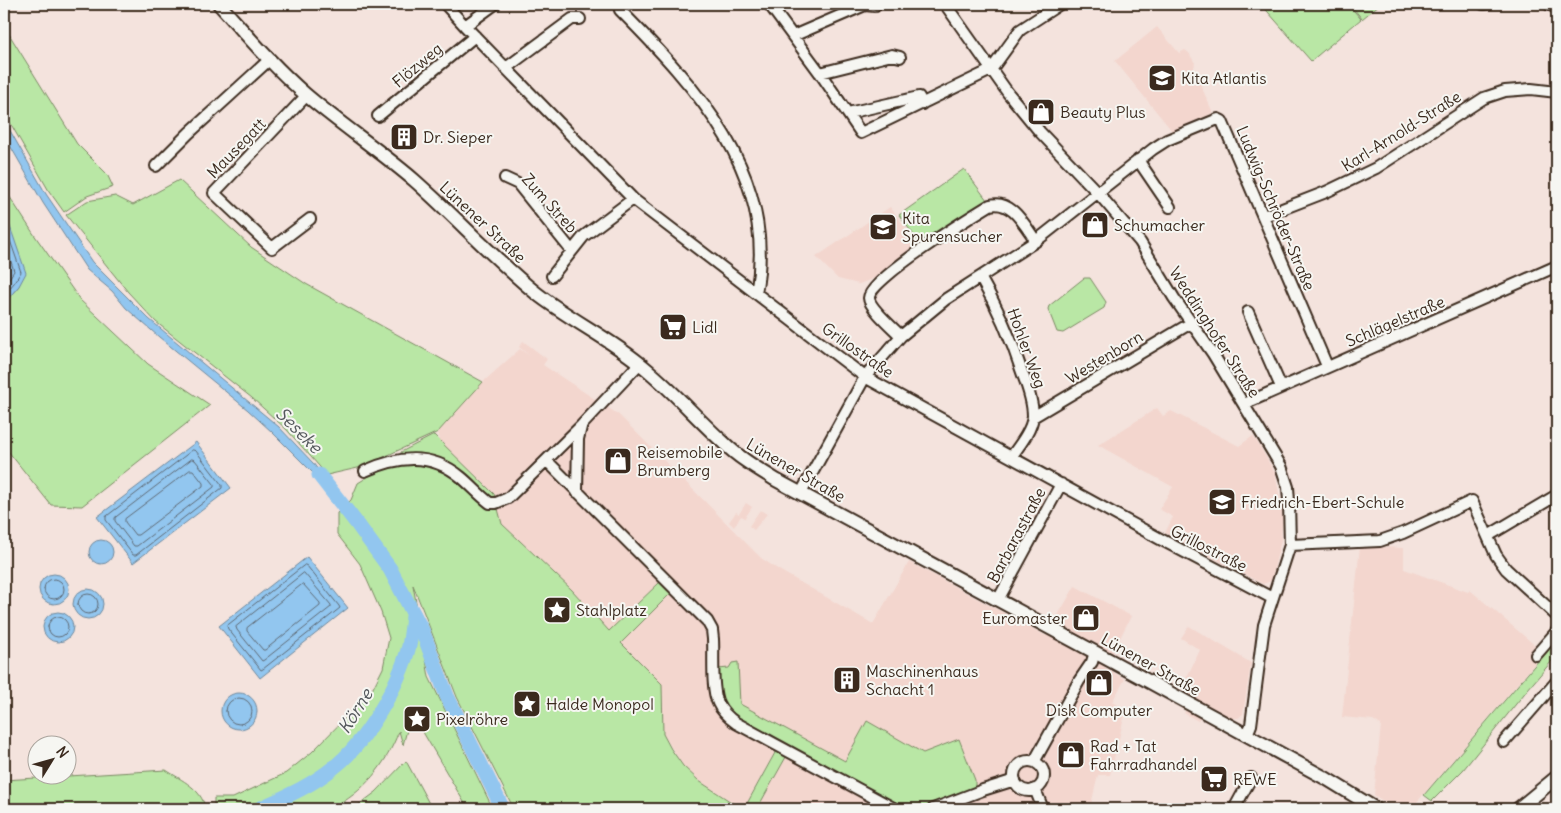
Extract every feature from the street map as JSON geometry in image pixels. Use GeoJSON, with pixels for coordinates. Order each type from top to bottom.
{"type":"FeatureCollection","features":[{"type":"Feature","properties":{"kind":"main road","name":"Lünener Straße"},"geometry":{"type":"LineString","coordinates":[[219,4],[269,60],[307,96],[408,176],[467,228],[506,267],[537,293],[640,363],[724,444],[739,456],[801,493],[1247,735],[1376,809]]}},
{"type":"Feature","properties":{"kind":"main road"},"geometry":{"type":"LineString","coordinates":[[1518,809],[1557,777]]}},
{"type":"Feature","properties":{"kind":"main road"},"geometry":{"type":"LineString","coordinates":[[1523,809],[1536,794]]}},
{"type":"Feature","properties":{"kind":"street","name":"Grillostraße"},"geometry":{"type":"LineString","coordinates":[[445,4],[634,199],[865,377],[1162,540],[1272,598]]}},
{"type":"Feature","properties":{"kind":"street"},"geometry":{"type":"LineString","coordinates":[[465,26],[495,4]]}},
{"type":"Feature","properties":{"kind":"street"},"geometry":{"type":"LineString","coordinates":[[619,4],[620,10],[689,82],[710,110],[729,141],[745,174],[757,212],[761,269],[756,293]]}},
{"type":"Feature","properties":{"kind":"street"},"geometry":{"type":"LineString","coordinates":[[769,4],[820,73],[860,134],[991,70],[1020,30],[1060,4]]}},
{"type":"Feature","properties":{"kind":"street","name":"Weddinghofer Straße"},"geometry":{"type":"LineString","coordinates":[[945,4],[991,70],[1040,132],[1098,193],[1140,242],[1191,323],[1213,354],[1281,466],[1288,488],[1290,545],[1264,625],[1251,721],[1247,735]]}},
{"type":"Feature","properties":{"kind":"street"},"geometry":{"type":"LineString","coordinates":[[1548,4],[1557,8]]}},
{"type":"Feature","properties":{"kind":"street"},"geometry":{"type":"LineString","coordinates":[[793,36],[866,5],[875,6]]}},
{"type":"Feature","properties":{"kind":"street"},"geometry":{"type":"LineString","coordinates":[[506,68],[572,19],[580,19]]}},
{"type":"Feature","properties":{"kind":"street","name":"Flözweg"},"geometry":{"type":"LineString","coordinates":[[378,116],[475,36]]}},
{"type":"Feature","properties":{"kind":"street"},"geometry":{"type":"LineString","coordinates":[[820,73],[892,55],[900,57]]}},
{"type":"Feature","properties":{"kind":"street"},"geometry":{"type":"LineString","coordinates":[[156,166],[196,126],[269,60]]}},
{"type":"Feature","properties":{"kind":"street","name":"Karl-Arnold-Straße"},"geometry":{"type":"LineString","coordinates":[[1264,216],[1326,192],[1376,168],[1484,98],[1505,91],[1531,89],[1557,92]]}},
{"type":"Feature","properties":{"kind":"street","name":"Mausegatt"},"geometry":{"type":"LineString","coordinates":[[307,96],[214,193],[272,248],[310,219]]}},
{"type":"Feature","properties":{"kind":"street"},"geometry":{"type":"LineString","coordinates":[[848,113],[919,97],[922,104]]}},
{"type":"Feature","properties":{"kind":"street","name":"Ludwig-Schröder-Straße"},"geometry":{"type":"LineString","coordinates":[[801,493],[865,377],[901,336],[946,299],[1036,241],[1138,160],[1167,140],[1218,119],[1222,121],[1264,216],[1327,366]]}},
{"type":"Feature","properties":{"kind":"street"},"geometry":{"type":"LineString","coordinates":[[1138,160],[1170,207]]}},
{"type":"Feature","properties":{"kind":"street","name":"Zum Streb"},"geometry":{"type":"LineString","coordinates":[[505,178],[518,184],[571,250]]}},
{"type":"Feature","properties":{"kind":"street","name":"Zum Streb"},"geometry":{"type":"LineString","coordinates":[[552,276],[584,236],[634,199]]}},
{"type":"Feature","properties":{"kind":"street"},"geometry":{"type":"LineString","coordinates":[[901,336],[872,306],[868,298],[870,292],[880,281],[930,243],[990,205],[1001,203],[1013,210],[1036,241]]}},
{"type":"Feature","properties":{"kind":"street","name":"Schlägelstraße"},"geometry":{"type":"LineString","coordinates":[[1244,404],[1557,266]]}},
{"type":"Feature","properties":{"kind":"street","name":"Hohler Weg"},"geometry":{"type":"LineString","coordinates":[[980,277],[993,300],[1020,364],[1029,391],[1033,418]]}},
{"type":"Feature","properties":{"kind":"street"},"geometry":{"type":"LineString","coordinates":[[1248,312],[1281,387]]}},
{"type":"Feature","properties":{"kind":"street","name":"Westenborn"},"geometry":{"type":"LineString","coordinates":[[1033,418],[1191,323]]}},
{"type":"Feature","properties":{"kind":"street"},"geometry":{"type":"LineString","coordinates":[[365,471],[382,463],[405,458],[433,462],[454,472],[484,498],[496,503],[508,498],[581,426],[640,363]]}},
{"type":"Feature","properties":{"kind":"street"},"geometry":{"type":"LineString","coordinates":[[1012,457],[1028,431],[1033,418]]}},
{"type":"Feature","properties":{"kind":"street"},"geometry":{"type":"LineString","coordinates":[[577,492],[578,439],[581,426]]}},
{"type":"Feature","properties":{"kind":"street"},"geometry":{"type":"LineString","coordinates":[[547,460],[708,621],[713,639],[715,694],[717,702],[727,716],[744,728],[877,805],[896,809]]}},
{"type":"Feature","properties":{"kind":"street","name":"Barbarastraße"},"geometry":{"type":"LineString","coordinates":[[998,600],[1061,484]]}},
{"type":"Feature","properties":{"kind":"street"},"geometry":{"type":"LineString","coordinates":[[1488,536],[1557,496]]}},
{"type":"Feature","properties":{"kind":"street"},"geometry":{"type":"LineString","coordinates":[[1290,545],[1380,542],[1472,501],[1496,555],[1506,569],[1557,616]]}},
{"type":"Feature","properties":{"kind":"street"},"geometry":{"type":"LineString","coordinates":[[1536,655],[1557,631]]}},
{"type":"Feature","properties":{"kind":"street"},"geometry":{"type":"LineString","coordinates":[[1034,762],[1079,681],[1092,662],[1095,652]]}},
{"type":"Feature","properties":{"kind":"street"},"geometry":{"type":"LineString","coordinates":[[1504,742],[1557,681]]}},
{"type":"Feature","properties":{"kind":"street"},"geometry":{"type":"LineString","coordinates":[[1034,762],[1041,768],[1044,778],[1040,786],[1035,789],[1026,790],[1020,787],[1014,775],[1018,766],[1022,763],[1034,762]]}},
{"type":"Feature","properties":{"kind":"street"},"geometry":{"type":"LineString","coordinates":[[1234,809],[1251,778]]}},
{"type":"Feature","properties":{"kind":"street"},"geometry":{"type":"LineString","coordinates":[[933,809],[1015,780]]}},
{"type":"Feature","properties":{"kind":"street"},"geometry":{"type":"LineString","coordinates":[[1035,789],[1043,809]]}},
{"type":"Feature","properties":{"kind":"shaded area","name":"Kita Atlantis"},"geometry":{"type":"Polygon","coordinates":[[[1157,27],[1179,53],[1185,50],[1189,53],[1195,63],[1192,77],[1198,79],[1213,113],[1173,132],[1115,61],[1157,27]]]}},
{"type":"Feature","properties":{"kind":"shaded area","name":"Kita Spurensucher"},"geometry":{"type":"Polygon","coordinates":[[[890,207],[920,246],[875,278],[859,284],[838,279],[816,257],[890,207]]]}},
{"type":"Feature","properties":{"kind":"shaded area"},"geometry":{"type":"Polygon","coordinates":[[[523,341],[547,359],[543,365],[619,415],[761,558],[873,624],[909,562],[1046,636],[1075,586],[1131,616],[1105,668],[1125,679],[1112,702],[1126,710],[1110,775],[1098,775],[1090,809],[757,809],[786,757],[776,751],[744,809],[699,781],[683,766],[663,734],[662,684],[621,643],[671,593],[660,582],[609,632],[572,590],[502,524],[494,494],[440,441],[438,432],[483,382],[520,349],[530,356],[519,347],[523,341]]]}},
{"type":"Feature","properties":{"kind":"shaded area","name":"Friedrich-Ebert-Schule"},"geometry":{"type":"Polygon","coordinates":[[[1157,408],[1163,416],[1171,411],[1239,446],[1253,436],[1259,445],[1275,473],[1283,513],[1281,540],[1271,581],[1263,584],[1165,533],[1173,517],[1159,509],[1173,487],[1098,445],[1157,408]]]}},
{"type":"Feature","properties":{"kind":"shaded area"},"geometry":{"type":"Polygon","coordinates":[[[746,503],[752,507],[745,518],[741,516],[734,527],[729,522],[736,512],[739,514],[746,503]]]}},
{"type":"Feature","properties":{"kind":"shaded area"},"geometry":{"type":"Polygon","coordinates":[[[760,510],[767,514],[754,530],[749,526],[760,510]]]}},
{"type":"Feature","properties":{"kind":"shaded area"},"geometry":{"type":"Polygon","coordinates":[[[1360,546],[1404,548],[1404,569],[1468,592],[1470,590],[1544,653],[1411,809],[1395,809],[1374,795],[1381,725],[1373,720],[1342,717],[1360,546]]]}},
{"type":"Feature","properties":{"kind":"shaded area"},"geometry":{"type":"Polygon","coordinates":[[[1189,626],[1251,663],[1243,714],[1238,718],[1231,718],[1211,707],[1198,721],[1184,713],[1194,697],[1181,689],[1200,650],[1181,638],[1189,626]]]}},
{"type":"Feature","properties":{"kind":"green space"},"geometry":{"type":"Polygon","coordinates":[[[1261,4],[1348,4],[1361,19],[1311,61],[1261,4]]]}},
{"type":"Feature","properties":{"kind":"green space"},"geometry":{"type":"Polygon","coordinates":[[[1350,4],[1380,4],[1362,19],[1350,4]]]}},
{"type":"Feature","properties":{"kind":"green space"},"geometry":{"type":"Polygon","coordinates":[[[4,26],[77,144],[107,174],[113,187],[87,196],[64,212],[49,191],[4,112],[4,26]]]}},
{"type":"Feature","properties":{"kind":"green space"},"geometry":{"type":"Polygon","coordinates":[[[964,169],[987,200],[921,245],[899,215],[964,169]]]}},
{"type":"Feature","properties":{"kind":"green space"},"geometry":{"type":"Polygon","coordinates":[[[179,180],[251,247],[306,284],[483,382],[438,432],[362,467],[327,475],[287,430],[252,398],[156,322],[128,292],[66,215],[87,201],[115,196],[133,205],[179,180]]]}},
{"type":"Feature","properties":{"kind":"green space"},"geometry":{"type":"Polygon","coordinates":[[[4,188],[80,300],[148,364],[210,405],[82,506],[51,505],[4,446],[4,303],[19,286],[7,218],[4,214],[4,188]]]}},
{"type":"Feature","properties":{"kind":"green space"},"geometry":{"type":"Polygon","coordinates":[[[1084,278],[1090,278],[1106,302],[1104,308],[1063,333],[1057,332],[1048,309],[1049,306],[1084,278]]]}},
{"type":"Feature","properties":{"kind":"green space"},"geometry":{"type":"Polygon","coordinates":[[[434,435],[494,494],[502,524],[572,590],[609,631],[660,582],[671,593],[621,643],[662,684],[663,734],[683,766],[699,781],[742,809],[514,809],[457,697],[413,585],[429,677],[493,809],[468,809],[420,727],[424,718],[421,712],[411,715],[403,745],[399,731],[388,755],[364,786],[331,809],[214,809],[214,798],[233,798],[286,773],[312,752],[371,692],[383,668],[389,638],[381,612],[360,564],[337,534],[337,513],[351,500],[358,483],[379,470],[404,464],[401,452],[434,435]]]}},
{"type":"Feature","properties":{"kind":"green space"},"geometry":{"type":"Polygon","coordinates":[[[1557,639],[1557,655],[1463,770],[1432,801],[1424,795],[1557,639]]]}},
{"type":"Feature","properties":{"kind":"green space"},"geometry":{"type":"Polygon","coordinates":[[[738,662],[740,704],[845,761],[867,721],[923,753],[959,739],[975,780],[975,786],[971,790],[920,809],[902,808],[732,715],[719,694],[718,669],[729,668],[732,663],[738,662]]]}},
{"type":"Feature","properties":{"kind":"green space"},"geometry":{"type":"Polygon","coordinates":[[[776,751],[786,757],[757,809],[744,809],[776,751]]]}},
{"type":"Feature","properties":{"kind":"green space"},"geometry":{"type":"Polygon","coordinates":[[[406,761],[432,809],[353,809],[376,792],[406,761]]]}},
{"type":"Feature","properties":{"kind":"green space"},"geometry":{"type":"Polygon","coordinates":[[[166,770],[196,791],[205,809],[4,809],[4,780],[28,779],[28,786],[78,786],[78,775],[166,770]]]}},
{"type":"Feature","properties":{"kind":"water"},"geometry":{"type":"Polygon","coordinates":[[[4,120],[46,194],[92,262],[149,319],[279,427],[313,463],[332,489],[327,494],[315,475],[272,432],[159,337],[126,308],[112,291],[87,270],[43,203],[4,135],[4,120]]]}},
{"type":"Feature","properties":{"kind":"water"},"geometry":{"type":"Polygon","coordinates":[[[4,214],[26,273],[19,286],[4,303],[4,214]]]}},
{"type":"Feature","properties":{"kind":"water"},"geometry":{"type":"Polygon","coordinates":[[[196,442],[231,488],[133,563],[97,517],[196,442]]]}},
{"type":"Feature","properties":{"kind":"water"},"geometry":{"type":"Polygon","coordinates":[[[101,540],[106,541],[112,547],[112,557],[106,563],[101,564],[96,563],[90,557],[89,552],[90,547],[96,541],[101,540]]]}},
{"type":"Feature","properties":{"kind":"water"},"geometry":{"type":"Polygon","coordinates":[[[307,557],[348,608],[260,678],[219,626],[307,557]]]}},
{"type":"Feature","properties":{"kind":"water"},"geometry":{"type":"Polygon","coordinates":[[[54,574],[60,575],[68,583],[68,595],[60,603],[54,604],[48,603],[40,595],[39,589],[40,583],[48,575],[54,574]]]}},
{"type":"Feature","properties":{"kind":"water"},"geometry":{"type":"Polygon","coordinates":[[[88,589],[94,590],[102,598],[102,610],[94,618],[88,619],[82,618],[74,610],[73,604],[74,598],[82,590],[88,589]]]}},
{"type":"Feature","properties":{"kind":"water"},"geometry":{"type":"Polygon","coordinates":[[[58,612],[64,613],[72,621],[72,633],[64,641],[58,642],[52,641],[44,633],[43,627],[44,621],[52,613],[58,612]]]}},
{"type":"Feature","properties":{"kind":"water"},"geometry":{"type":"Polygon","coordinates":[[[239,693],[246,694],[252,698],[256,704],[256,718],[252,724],[246,728],[239,729],[232,728],[226,724],[222,718],[221,711],[222,704],[226,698],[232,694],[239,693]]]}},
{"type":"Feature","properties":{"kind":"waterway","name":"Seseke"},"geometry":{"type":"LineString","coordinates":[[319,475],[390,569],[422,630],[447,696],[503,809]]}},
{"type":"Feature","properties":{"kind":"waterway","name":"Körne"},"geometry":{"type":"LineString","coordinates":[[259,809],[298,791],[316,780],[333,768],[357,744],[379,713],[397,678],[409,646],[413,616]]}},
{"type":"Feature","properties":{"kind":"place","name":"Kita Atlantis"},"geometry":{"type":"Point","coordinates":[1162,78]}},
{"type":"Feature","properties":{"kind":"place","name":"Beauty Plus"},"geometry":{"type":"Point","coordinates":[1041,112]}},
{"type":"Feature","properties":{"kind":"place","name":"Dr. Sieper"},"geometry":{"type":"Point","coordinates":[404,137]}},
{"type":"Feature","properties":{"kind":"place","name":"Schumacher"},"geometry":{"type":"Point","coordinates":[1095,225]}},
{"type":"Feature","properties":{"kind":"place","name":"Kita Spurensucher"},"geometry":{"type":"Point","coordinates":[883,227]}},
{"type":"Feature","properties":{"kind":"place","name":"Lidl"},"geometry":{"type":"Point","coordinates":[673,327]}},
{"type":"Feature","properties":{"kind":"place","name":"Reisemobile Brumberg"},"geometry":{"type":"Point","coordinates":[618,461]}},
{"type":"Feature","properties":{"kind":"place","name":"Friedrich-Ebert-Schule"},"geometry":{"type":"Point","coordinates":[1222,502]}},
{"type":"Feature","properties":{"kind":"place","name":"Stahlplatz"},"geometry":{"type":"Point","coordinates":[557,610]}},
{"type":"Feature","properties":{"kind":"place","name":"Euromaster"},"geometry":{"type":"Point","coordinates":[1086,618]}},
{"type":"Feature","properties":{"kind":"place","name":"Maschinenhaus Schacht 1"},"geometry":{"type":"Point","coordinates":[847,680]}},
{"type":"Feature","properties":{"kind":"place","name":"Disk Computer"},"geometry":{"type":"Point","coordinates":[1099,683]}},
{"type":"Feature","properties":{"kind":"place","name":"Halde Monopol"},"geometry":{"type":"Point","coordinates":[527,704]}},
{"type":"Feature","properties":{"kind":"place","name":"Pixelröhre"},"geometry":{"type":"Point","coordinates":[417,719]}},
{"type":"Feature","properties":{"kind":"place","name":"Rad + Tat Fahrradhandel"},"geometry":{"type":"Point","coordinates":[1071,755]}},
{"type":"Feature","properties":{"kind":"place","name":"REWE"},"geometry":{"type":"Point","coordinates":[1214,779]}}]}
